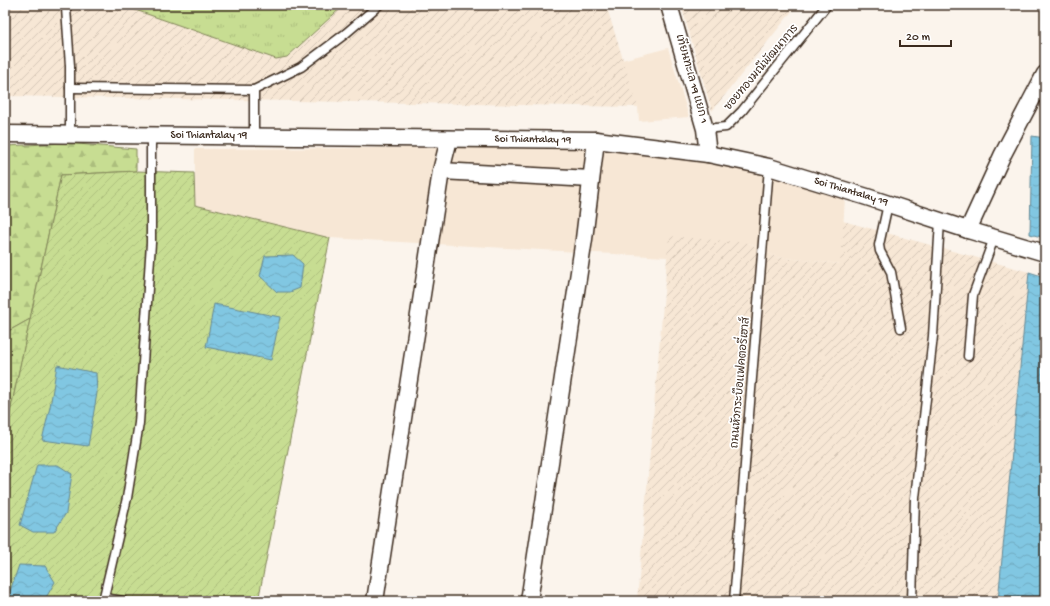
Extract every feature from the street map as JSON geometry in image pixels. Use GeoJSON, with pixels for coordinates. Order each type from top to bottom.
{"type":"FeatureCollection","features":[{"type":"Feature","properties":{"kind":"street","name":"เทียนทะเล 19 แยก 1"},"geometry":{"type":"LineString","coordinates":[[669,5],[705,129],[708,154]]}},
{"type":"Feature","properties":{"kind":"street"},"geometry":{"type":"LineString","coordinates":[[968,230],[1002,156],[1045,74]]}},
{"type":"Feature","properties":{"kind":"street","name":"Soi Thiantalay 19"},"geometry":{"type":"LineString","coordinates":[[5,134],[596,140],[708,154],[769,167],[1045,253]]}},
{"type":"Feature","properties":{"kind":"street"},"geometry":{"type":"LineString","coordinates":[[375,601],[441,171],[449,139]]}},
{"type":"Feature","properties":{"kind":"street"},"geometry":{"type":"LineString","coordinates":[[529,601],[584,240],[596,140]]}},
{"type":"Feature","properties":{"kind":"street"},"geometry":{"type":"LineString","coordinates":[[441,171],[591,179]]}},
{"type":"Feature","properties":{"kind":"lane"},"geometry":{"type":"LineString","coordinates":[[70,88],[254,90],[301,67],[345,34],[379,5]]}},
{"type":"Feature","properties":{"kind":"lane","name":"ซอยทองมณีพัฒนาการ"},"geometry":{"type":"LineString","coordinates":[[705,129],[726,127],[742,111],[827,5]]}},
{"type":"Feature","properties":{"kind":"lane"},"geometry":{"type":"LineString","coordinates":[[66,8],[70,88],[70,135]]}},
{"type":"Feature","properties":{"kind":"lane"},"geometry":{"type":"LineString","coordinates":[[254,90],[254,136]]}},
{"type":"Feature","properties":{"kind":"lane"},"geometry":{"type":"LineString","coordinates":[[122,601],[104,599],[127,498],[139,423],[151,243],[151,136]]}},
{"type":"Feature","properties":{"kind":"lane","name":"ถนนหัวกระบือแฟคตอรี่เฮาส์"},"geometry":{"type":"LineString","coordinates":[[734,601],[769,167]]}},
{"type":"Feature","properties":{"kind":"lane"},"geometry":{"type":"LineString","coordinates":[[888,204],[879,245],[880,251],[890,272],[901,328]]}},
{"type":"Feature","properties":{"kind":"lane"},"geometry":{"type":"LineString","coordinates":[[912,601],[915,498],[933,336],[940,221]]}},
{"type":"Feature","properties":{"kind":"lane"},"geometry":{"type":"LineString","coordinates":[[968,356],[973,295],[994,238]]}},
{"type":"Feature","properties":{"kind":"shaded area"},"geometry":{"type":"Polygon","coordinates":[[[5,5],[121,5],[276,59],[288,57],[344,5],[606,5],[638,107],[5,96],[5,5]]]}},
{"type":"Feature","properties":{"kind":"shaded area"},"geometry":{"type":"Polygon","coordinates":[[[681,5],[797,5],[712,111],[681,5]]]}},
{"type":"Feature","properties":{"kind":"shaded area"},"geometry":{"type":"Polygon","coordinates":[[[668,48],[689,117],[639,121],[638,107],[618,61],[668,48]]]}},
{"type":"Feature","properties":{"kind":"shaded area"},"geometry":{"type":"Polygon","coordinates":[[[572,147],[745,162],[845,197],[841,264],[776,257],[749,243],[667,257],[330,238],[195,205],[195,149],[572,147]]]}},
{"type":"Feature","properties":{"kind":"shaded area"},"geometry":{"type":"Polygon","coordinates":[[[843,221],[1029,272],[998,601],[637,601],[669,236],[749,243],[776,257],[840,264],[843,221]]]}},
{"type":"Feature","properties":{"kind":"green space"},"geometry":{"type":"Polygon","coordinates":[[[121,5],[344,5],[287,57],[276,59],[121,5]]]}},
{"type":"Feature","properties":{"kind":"green space"},"geometry":{"type":"Polygon","coordinates":[[[66,143],[136,149],[136,171],[61,175],[30,319],[5,333],[5,146],[66,143]]]}},
{"type":"Feature","properties":{"kind":"green space"},"geometry":{"type":"Polygon","coordinates":[[[136,171],[194,173],[195,205],[330,238],[258,601],[5,601],[5,436],[61,175],[136,171]]]}},
{"type":"Feature","properties":{"kind":"green space"},"geometry":{"type":"Polygon","coordinates":[[[30,320],[5,436],[5,333],[30,320]]]}},
{"type":"Feature","properties":{"kind":"water"},"geometry":{"type":"Polygon","coordinates":[[[1032,136],[1045,138],[1045,238],[1030,234],[1032,136]]]}},
{"type":"Feature","properties":{"kind":"water"},"geometry":{"type":"Polygon","coordinates":[[[293,255],[303,264],[300,288],[290,292],[277,292],[260,276],[265,256],[293,255]]]}},
{"type":"Feature","properties":{"kind":"water"},"geometry":{"type":"Polygon","coordinates":[[[1029,272],[1045,277],[1045,601],[998,601],[1029,272]]]}},
{"type":"Feature","properties":{"kind":"water"},"geometry":{"type":"Polygon","coordinates":[[[214,304],[280,317],[271,360],[206,347],[214,304]]]}},
{"type":"Feature","properties":{"kind":"water"},"geometry":{"type":"Polygon","coordinates":[[[57,365],[96,373],[97,393],[88,446],[42,440],[50,407],[57,365]]]}},
{"type":"Feature","properties":{"kind":"water"},"geometry":{"type":"Polygon","coordinates":[[[37,465],[58,465],[72,474],[66,513],[54,532],[33,532],[20,525],[37,465]]]}},
{"type":"Feature","properties":{"kind":"water"},"geometry":{"type":"Polygon","coordinates":[[[19,565],[45,566],[55,582],[44,601],[19,601],[8,597],[19,565]]]}}]}
